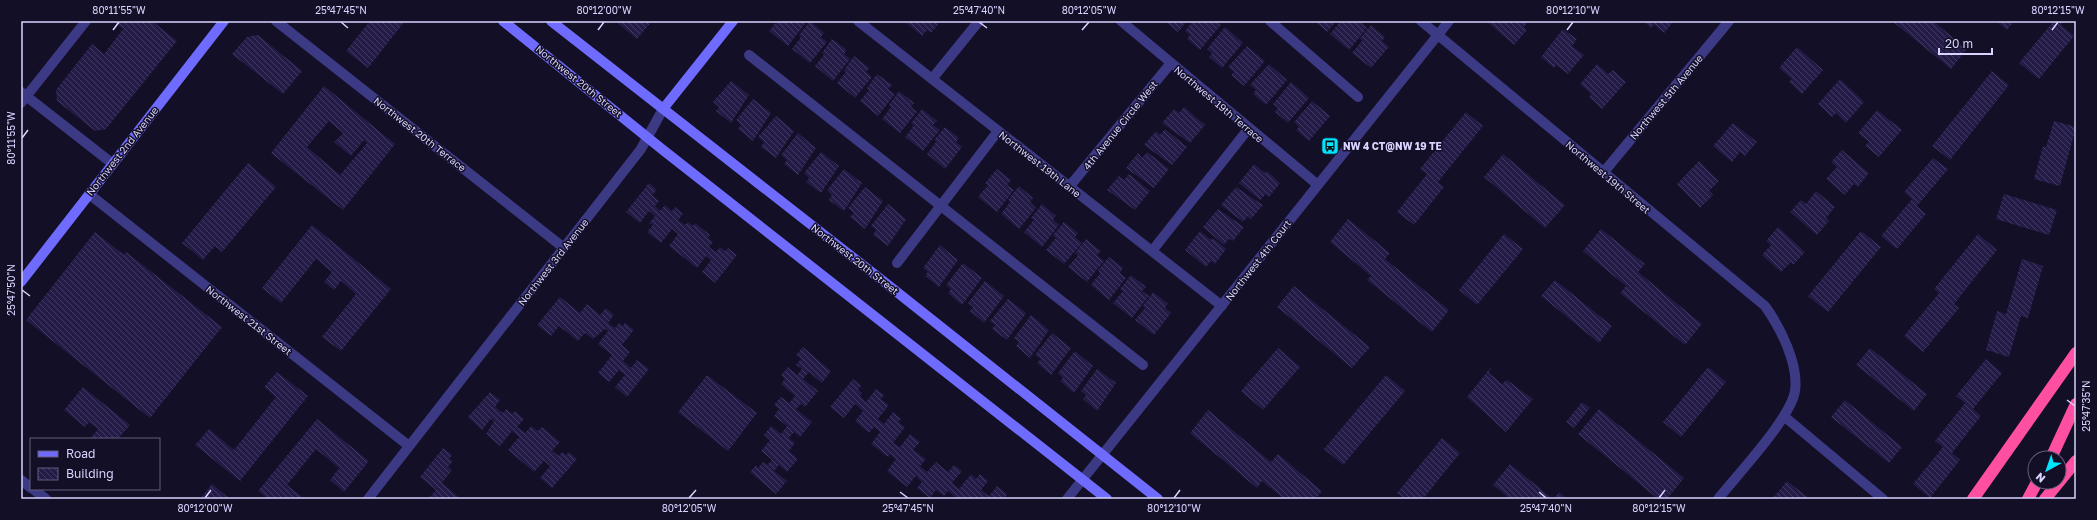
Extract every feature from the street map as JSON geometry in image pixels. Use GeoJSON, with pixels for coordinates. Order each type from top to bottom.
{"type":"FeatureCollection","features":[{"type":"Feature","properties":{"kind":"highway"},"geometry":{"type":"LineString","coordinates":[[1973,499],[2076,353]]}},
{"type":"Feature","properties":{"kind":"highway"},"geometry":{"type":"LineString","coordinates":[[2055,450],[2076,404]]}},
{"type":"Feature","properties":{"kind":"highway"},"geometry":{"type":"LineString","coordinates":[[2045,499],[2076,461]]}},
{"type":"Feature","properties":{"kind":"highway"},"geometry":{"type":"LineString","coordinates":[[2028,499],[2033,490]]}},
{"type":"Feature","properties":{"kind":"main road","name":"Northwest 2nd Avenue"},"geometry":{"type":"LineString","coordinates":[[21,282],[224,21]]}},
{"type":"Feature","properties":{"kind":"main road","name":"Northwest 20th Street"},"geometry":{"type":"LineString","coordinates":[[503,21],[647,137],[1107,499]]}},
{"type":"Feature","properties":{"kind":"main road","name":"Northwest 20th Street"},"geometry":{"type":"LineString","coordinates":[[550,21],[1158,499]]}},
{"type":"Feature","properties":{"kind":"main road","name":"Northwest 3rd Avenue"},"geometry":{"type":"LineString","coordinates":[[663,109],[732,21]]}},
{"type":"Feature","properties":{"kind":"street"},"geometry":{"type":"LineString","coordinates":[[86,21],[23,97],[113,164]]}},
{"type":"Feature","properties":{"kind":"street","name":"Northwest 20th Terrace"},"geometry":{"type":"LineString","coordinates":[[276,21],[564,248]]}},
{"type":"Feature","properties":{"kind":"street","name":"Northwest 19th Lane"},"geometry":{"type":"LineString","coordinates":[[858,21],[1222,306]]}},
{"type":"Feature","properties":{"kind":"street"},"geometry":{"type":"LineString","coordinates":[[932,79],[979,21]]}},
{"type":"Feature","properties":{"kind":"street","name":"Northwest 19th Terrace"},"geometry":{"type":"LineString","coordinates":[[1122,21],[1318,185]]}},
{"type":"Feature","properties":{"kind":"street"},"geometry":{"type":"LineString","coordinates":[[1270,21],[1358,97]]}},
{"type":"Feature","properties":{"kind":"street","name":"Northwest 19th Street"},"geometry":{"type":"LineString","coordinates":[[1420,21],[1765,306],[1778,324],[1786,341],[1795,377],[1795,391],[1785,416],[1718,499]]}},
{"type":"Feature","properties":{"kind":"street","name":"Northwest 4th Court"},"geometry":{"type":"LineString","coordinates":[[1067,499],[1449,21]]}},
{"type":"Feature","properties":{"kind":"street","name":"Northwest 5th Avenue"},"geometry":{"type":"LineString","coordinates":[[1603,173],[1729,21]]}},
{"type":"Feature","properties":{"kind":"street"},"geometry":{"type":"LineString","coordinates":[[749,55],[1143,365]]}},
{"type":"Feature","properties":{"kind":"street","name":"4th Avenue Circle West"},"geometry":{"type":"LineString","coordinates":[[1069,187],[1171,63]]}},
{"type":"Feature","properties":{"kind":"street","name":"Northwest 3rd Avenue"},"geometry":{"type":"LineString","coordinates":[[368,499],[641,150],[663,109]]}},
{"type":"Feature","properties":{"kind":"street"},"geometry":{"type":"LineString","coordinates":[[1152,252],[1249,128]]}},
{"type":"Feature","properties":{"kind":"street"},"geometry":{"type":"LineString","coordinates":[[897,263],[998,131]]}},
{"type":"Feature","properties":{"kind":"street","name":"Northwest 21st Street"},"geometry":{"type":"LineString","coordinates":[[89,194],[409,446]]}},
{"type":"Feature","properties":{"kind":"street"},"geometry":{"type":"LineString","coordinates":[[1785,416],[1883,499]]}},
{"type":"Feature","properties":{"kind":"street"},"geometry":{"type":"LineString","coordinates":[[21,480],[30,487]]}},
{"type":"Feature","properties":{"kind":"street"},"geometry":{"type":"LineString","coordinates":[[35,490],[46,499]]}},
{"type":"Feature","properties":{"kind":"building"},"geometry":{"type":"Polygon","coordinates":[[[113,21],[152,21],[177,41],[106,129],[95,131],[57,101],[56,90],[92,44],[104,54],[123,29],[113,21]]]}},
{"type":"Feature","properties":{"kind":"building"},"geometry":{"type":"Polygon","coordinates":[[[370,21],[405,21],[368,68],[346,51],[370,21]]]}},
{"type":"Feature","properties":{"kind":"building"},"geometry":{"type":"Polygon","coordinates":[[[615,21],[652,21],[637,39],[615,21]]]}},
{"type":"Feature","properties":{"kind":"building"},"geometry":{"type":"Polygon","coordinates":[[[777,21],[801,21],[805,24],[788,46],[769,31],[777,21]]]}},
{"type":"Feature","properties":{"kind":"building"},"geometry":{"type":"Polygon","coordinates":[[[810,21],[824,33],[821,37],[827,42],[810,63],[792,49],[801,37],[799,35],[810,21]]]}},
{"type":"Feature","properties":{"kind":"building"},"geometry":{"type":"Polygon","coordinates":[[[904,21],[941,21],[931,33],[927,30],[922,36],[904,21]]]}},
{"type":"Feature","properties":{"kind":"building"},"geometry":{"type":"Polygon","coordinates":[[[1165,21],[1187,21],[1178,32],[1165,21]]]}},
{"type":"Feature","properties":{"kind":"building"},"geometry":{"type":"Polygon","coordinates":[[[1193,21],[1216,21],[1221,25],[1200,50],[1187,39],[1190,35],[1185,31],[1193,21]]]}},
{"type":"Feature","properties":{"kind":"building"},"geometry":{"type":"Polygon","coordinates":[[[1314,21],[1336,21],[1327,32],[1314,21]]]}},
{"type":"Feature","properties":{"kind":"building"},"geometry":{"type":"Polygon","coordinates":[[[1339,21],[1361,21],[1360,22],[1367,28],[1349,50],[1330,34],[1340,22],[1339,21]]]}},
{"type":"Feature","properties":{"kind":"building"},"geometry":{"type":"Polygon","coordinates":[[[1486,21],[1529,21],[1524,27],[1527,30],[1514,45],[1486,21]]]}},
{"type":"Feature","properties":{"kind":"building"},"geometry":{"type":"Polygon","coordinates":[[[1643,21],[1674,21],[1664,33],[1654,25],[1651,28],[1643,21]]]}},
{"type":"Feature","properties":{"kind":"building"},"geometry":{"type":"Polygon","coordinates":[[[1892,21],[1933,21],[1967,49],[1951,69],[1892,21]]]}},
{"type":"Feature","properties":{"kind":"building"},"geometry":{"type":"Polygon","coordinates":[[[1996,21],[2014,21],[2007,30],[1996,21]]]}},
{"type":"Feature","properties":{"kind":"building"},"geometry":{"type":"Polygon","coordinates":[[[2050,21],[2064,21],[2061,25],[2074,36],[2039,79],[2019,63],[2052,23],[2050,21]]]}},
{"type":"Feature","properties":{"kind":"building"},"geometry":{"type":"Polygon","coordinates":[[[1371,25],[1385,37],[1382,41],[1389,47],[1371,68],[1352,53],[1362,41],[1360,38],[1371,25]]]}},
{"type":"Feature","properties":{"kind":"building"},"geometry":{"type":"Polygon","coordinates":[[[1225,27],[1243,43],[1222,68],[1209,57],[1212,53],[1207,49],[1225,27]]]}},
{"type":"Feature","properties":{"kind":"building"},"geometry":{"type":"Polygon","coordinates":[[[1563,29],[1577,39],[1572,46],[1584,55],[1568,74],[1556,65],[1554,68],[1541,57],[1563,29]]]}},
{"type":"Feature","properties":{"kind":"building"},"geometry":{"type":"Polygon","coordinates":[[[258,35],[302,71],[283,94],[232,54],[247,37],[258,35]]]}},
{"type":"Feature","properties":{"kind":"building"},"geometry":{"type":"Polygon","coordinates":[[[832,39],[847,50],[844,54],[850,59],[833,81],[815,66],[824,55],[822,53],[832,39]]]}},
{"type":"Feature","properties":{"kind":"building"},"geometry":{"type":"Polygon","coordinates":[[[1247,46],[1265,61],[1244,86],[1231,75],[1234,72],[1228,67],[1247,46]]]}},
{"type":"Feature","properties":{"kind":"building"},"geometry":{"type":"Polygon","coordinates":[[[1797,47],[1823,70],[1802,94],[1789,82],[1792,79],[1779,68],[1797,47]]]}},
{"type":"Feature","properties":{"kind":"building"},"geometry":{"type":"Polygon","coordinates":[[[854,56],[869,68],[866,72],[872,77],[855,98],[837,83],[846,72],[844,70],[854,56]]]}},
{"type":"Feature","properties":{"kind":"building"},"geometry":{"type":"Polygon","coordinates":[[[1269,64],[1287,80],[1266,105],[1253,94],[1256,90],[1250,85],[1269,64]]]}},
{"type":"Feature","properties":{"kind":"building"},"geometry":{"type":"Polygon","coordinates":[[[1597,64],[1608,74],[1613,70],[1626,82],[1602,109],[1589,97],[1591,94],[1580,84],[1597,64]]]}},
{"type":"Feature","properties":{"kind":"building"},"geometry":{"type":"Polygon","coordinates":[[[1992,71],[2009,85],[1950,160],[1932,146],[1992,71]]]}},
{"type":"Feature","properties":{"kind":"building"},"geometry":{"type":"Polygon","coordinates":[[[877,74],[892,85],[888,89],[895,94],[878,116],[860,101],[869,90],[867,88],[877,74]]]}},
{"type":"Feature","properties":{"kind":"building"},"geometry":{"type":"Polygon","coordinates":[[[1840,79],[1864,102],[1846,123],[1836,113],[1832,117],[1818,104],[1840,79]]]}},
{"type":"Feature","properties":{"kind":"building"},"geometry":{"type":"Polygon","coordinates":[[[731,81],[749,95],[731,123],[716,111],[719,107],[713,102],[731,81]]]}},
{"type":"Feature","properties":{"kind":"building"},"geometry":{"type":"Polygon","coordinates":[[[1291,82],[1309,98],[1288,123],[1275,112],[1278,108],[1273,104],[1291,82]]]}},
{"type":"Feature","properties":{"kind":"building"},"geometry":{"type":"Polygon","coordinates":[[[324,86],[395,144],[343,210],[271,153],[324,86]],[[329,121],[307,147],[340,175],[367,143],[364,140],[351,156],[334,142],[343,133],[329,121]]]}},
{"type":"Feature","properties":{"kind":"building"},"geometry":{"type":"Polygon","coordinates":[[[899,91],[914,103],[911,107],[917,112],[900,133],[882,119],[891,107],[889,105],[899,91]]]}},
{"type":"Feature","properties":{"kind":"building"},"geometry":{"type":"Polygon","coordinates":[[[753,99],[771,113],[753,141],[738,129],[741,125],[736,120],[753,99]]]}},
{"type":"Feature","properties":{"kind":"building"},"geometry":{"type":"Polygon","coordinates":[[[1312,101],[1330,116],[1309,141],[1296,130],[1299,127],[1294,122],[1312,101]]]}},
{"type":"Feature","properties":{"kind":"building"},"geometry":{"type":"Polygon","coordinates":[[[1184,107],[1205,125],[1190,143],[1162,123],[1174,109],[1179,113],[1184,107]]]}},
{"type":"Feature","properties":{"kind":"building"},"geometry":{"type":"Polygon","coordinates":[[[922,109],[937,121],[933,125],[940,130],[923,151],[905,137],[914,125],[911,123],[922,109]]]}},
{"type":"Feature","properties":{"kind":"building"},"geometry":{"type":"Polygon","coordinates":[[[1877,110],[1902,130],[1879,157],[1865,146],[1869,142],[1858,133],[1877,110]]]}},
{"type":"Feature","properties":{"kind":"building"},"geometry":{"type":"Polygon","coordinates":[[[1466,112],[1483,126],[1438,182],[1444,187],[1414,225],[1397,212],[1427,174],[1420,169],[1466,112]]]}},
{"type":"Feature","properties":{"kind":"building"},"geometry":{"type":"Polygon","coordinates":[[[776,116],[794,131],[776,158],[761,147],[764,142],[758,137],[776,116]]]}},
{"type":"Feature","properties":{"kind":"building"},"geometry":{"type":"Polygon","coordinates":[[[2054,121],[2076,127],[2060,186],[2034,179],[2043,146],[2046,147],[2054,121]]]}},
{"type":"Feature","properties":{"kind":"building"},"geometry":{"type":"Polygon","coordinates":[[[1733,123],[1757,142],[1745,156],[1740,152],[1732,162],[1713,146],[1733,123]]]}},
{"type":"Feature","properties":{"kind":"building"},"geometry":{"type":"Polygon","coordinates":[[[945,127],[959,138],[956,142],[962,147],[945,169],[927,154],[936,142],[934,140],[945,127]]]}},
{"type":"Feature","properties":{"kind":"building"},"geometry":{"type":"Polygon","coordinates":[[[1165,129],[1187,147],[1172,165],[1144,145],[1156,131],[1160,135],[1165,129]]]}},
{"type":"Feature","properties":{"kind":"building"},"geometry":{"type":"Polygon","coordinates":[[[798,133],[816,148],[798,175],[784,164],[787,160],[781,155],[798,133]]]}},
{"type":"Feature","properties":{"kind":"building"},"geometry":{"type":"Polygon","coordinates":[[[1842,150],[1869,173],[1858,187],[1854,184],[1845,195],[1826,179],[1837,167],[1831,162],[1842,150]]]}},
{"type":"Feature","properties":{"kind":"building"},"geometry":{"type":"Polygon","coordinates":[[[821,152],[839,166],[821,193],[806,182],[809,178],[804,173],[821,152]]]}},
{"type":"Feature","properties":{"kind":"building"},"geometry":{"type":"Polygon","coordinates":[[[1147,152],[1169,169],[1154,188],[1126,168],[1138,153],[1142,158],[1147,152]]]}},
{"type":"Feature","properties":{"kind":"building"},"geometry":{"type":"Polygon","coordinates":[[[1503,154],[1565,205],[1545,228],[1484,177],[1503,154]]]}},
{"type":"Feature","properties":{"kind":"building"},"geometry":{"type":"Polygon","coordinates":[[[1933,158],[1948,169],[1917,206],[1926,214],[1897,249],[1881,236],[1912,199],[1904,192],[1933,158]]]}},
{"type":"Feature","properties":{"kind":"building"},"geometry":{"type":"Polygon","coordinates":[[[1699,161],[1719,181],[1709,191],[1713,195],[1700,208],[1677,184],[1699,161]]]}},
{"type":"Feature","properties":{"kind":"building"},"geometry":{"type":"Polygon","coordinates":[[[248,163],[276,187],[222,252],[215,246],[203,260],[182,243],[248,163]]]}},
{"type":"Feature","properties":{"kind":"building"},"geometry":{"type":"Polygon","coordinates":[[[1254,164],[1265,173],[1267,171],[1280,183],[1269,197],[1266,194],[1260,200],[1239,183],[1254,164]]]}},
{"type":"Feature","properties":{"kind":"building"},"geometry":{"type":"Polygon","coordinates":[[[844,169],[862,183],[844,211],[829,200],[832,195],[827,190],[844,169]]]}},
{"type":"Feature","properties":{"kind":"building"},"geometry":{"type":"Polygon","coordinates":[[[997,169],[1011,180],[1007,185],[1014,190],[997,212],[978,197],[988,185],[985,183],[997,169]]]}},
{"type":"Feature","properties":{"kind":"building"},"geometry":{"type":"Polygon","coordinates":[[[1129,174],[1150,191],[1135,210],[1107,190],[1119,176],[1124,180],[1129,174]]]}},
{"type":"Feature","properties":{"kind":"building"},"geometry":{"type":"Polygon","coordinates":[[[649,183],[657,190],[652,195],[659,201],[655,206],[660,211],[665,205],[672,211],[675,207],[683,214],[678,220],[685,225],[688,222],[693,226],[695,223],[710,235],[708,238],[713,242],[709,247],[716,252],[720,247],[725,251],[728,248],[737,255],[715,283],[702,272],[711,260],[706,256],[697,268],[669,246],[678,234],[672,229],[661,243],[647,232],[653,225],[649,223],[655,216],[649,211],[640,223],[626,212],[649,183]]]}},
{"type":"Feature","properties":{"kind":"building"},"geometry":{"type":"Polygon","coordinates":[[[1019,186],[1033,198],[1030,202],[1036,208],[1019,229],[1001,214],[1010,202],[1008,200],[1019,186]]]}},
{"type":"Feature","properties":{"kind":"building"},"geometry":{"type":"Polygon","coordinates":[[[865,187],[883,201],[865,229],[850,217],[854,213],[848,208],[865,187]]]}},
{"type":"Feature","properties":{"kind":"building"},"geometry":{"type":"Polygon","coordinates":[[[1236,187],[1263,205],[1251,219],[1248,216],[1243,222],[1221,205],[1236,187]]]}},
{"type":"Feature","properties":{"kind":"building"},"geometry":{"type":"Polygon","coordinates":[[[1816,191],[1835,207],[1826,218],[1829,221],[1817,235],[1790,212],[1801,200],[1806,204],[1816,191]]]}},
{"type":"Feature","properties":{"kind":"building"},"geometry":{"type":"Polygon","coordinates":[[[2004,194],[2057,210],[2049,235],[1996,219],[2004,194]]]}},
{"type":"Feature","properties":{"kind":"building"},"geometry":{"type":"Polygon","coordinates":[[[888,204],[906,219],[888,246],[873,235],[876,230],[871,226],[888,204]]]}},
{"type":"Feature","properties":{"kind":"building"},"geometry":{"type":"Polygon","coordinates":[[[1042,204],[1056,216],[1053,220],[1059,225],[1042,247],[1024,232],[1034,220],[1031,218],[1042,204]]]}},
{"type":"Feature","properties":{"kind":"building"},"geometry":{"type":"Polygon","coordinates":[[[1218,209],[1244,227],[1233,241],[1229,239],[1224,245],[1203,227],[1218,209]]]}},
{"type":"Feature","properties":{"kind":"building"},"geometry":{"type":"Polygon","coordinates":[[[1348,219],[1390,253],[1385,259],[1449,310],[1432,332],[1367,280],[1371,276],[1330,242],[1348,219]]]}},
{"type":"Feature","properties":{"kind":"building"},"geometry":{"type":"Polygon","coordinates":[[[1064,222],[1078,233],[1075,237],[1082,243],[1064,264],[1046,250],[1056,238],[1053,235],[1064,222]]]}},
{"type":"Feature","properties":{"kind":"building"},"geometry":{"type":"Polygon","coordinates":[[[312,225],[391,289],[341,351],[322,337],[356,294],[341,281],[334,290],[324,282],[332,272],[316,259],[281,303],[262,288],[312,225]]]}},
{"type":"Feature","properties":{"kind":"building"},"geometry":{"type":"Polygon","coordinates":[[[1778,227],[1805,252],[1793,265],[1791,262],[1781,272],[1762,255],[1771,245],[1766,241],[1778,227]]]}},
{"type":"Feature","properties":{"kind":"building"},"geometry":{"type":"Polygon","coordinates":[[[1601,229],[1645,264],[1638,272],[1702,324],[1685,345],[1620,293],[1626,286],[1583,251],[1601,229]]]}},
{"type":"Feature","properties":{"kind":"building"},"geometry":{"type":"Polygon","coordinates":[[[1200,231],[1211,240],[1213,238],[1226,249],[1215,264],[1211,261],[1206,267],[1185,250],[1200,231]]]}},
{"type":"Feature","properties":{"kind":"building"},"geometry":{"type":"Polygon","coordinates":[[[1861,231],[1881,247],[1828,312],[1808,296],[1861,231]]]}},
{"type":"Feature","properties":{"kind":"building"},"geometry":{"type":"Polygon","coordinates":[[[95,232],[124,255],[126,252],[222,327],[150,418],[26,320],[95,232]]]}},
{"type":"Feature","properties":{"kind":"building"},"geometry":{"type":"Polygon","coordinates":[[[1504,234],[1523,249],[1477,305],[1459,290],[1504,234]]]}},
{"type":"Feature","properties":{"kind":"building"},"geometry":{"type":"Polygon","coordinates":[[[1978,234],[1997,250],[1954,304],[1959,308],[1923,352],[1904,336],[1939,293],[1934,289],[1978,234]]]}},
{"type":"Feature","properties":{"kind":"building"},"geometry":{"type":"Polygon","coordinates":[[[1086,239],[1101,251],[1097,255],[1104,261],[1087,282],[1068,267],[1078,255],[1075,253],[1086,239]]]}},
{"type":"Feature","properties":{"kind":"building"},"geometry":{"type":"Polygon","coordinates":[[[940,245],[958,260],[939,287],[925,276],[928,272],[923,268],[940,245]]]}},
{"type":"Feature","properties":{"kind":"building"},"geometry":{"type":"Polygon","coordinates":[[[1109,257],[1123,268],[1120,273],[1126,278],[1109,300],[1091,285],[1100,273],[1098,270],[1109,257]]]}},
{"type":"Feature","properties":{"kind":"building"},"geometry":{"type":"Polygon","coordinates":[[[2022,259],[2043,266],[2028,318],[2021,316],[2009,357],[1986,350],[1997,311],[2006,314],[2022,259]]]}},
{"type":"Feature","properties":{"kind":"building"},"geometry":{"type":"Polygon","coordinates":[[[963,263],[982,278],[962,305],[948,293],[951,289],[946,285],[963,263]]]}},
{"type":"Feature","properties":{"kind":"building"},"geometry":{"type":"Polygon","coordinates":[[[1131,275],[1146,287],[1142,291],[1149,296],[1132,318],[1113,303],[1123,291],[1120,289],[1131,275]]]}},
{"type":"Feature","properties":{"kind":"building"},"geometry":{"type":"Polygon","coordinates":[[[1555,280],[1612,326],[1599,343],[1541,296],[1555,280]]]}},
{"type":"Feature","properties":{"kind":"building"},"geometry":{"type":"Polygon","coordinates":[[[985,281],[1004,296],[984,323],[970,311],[973,307],[968,303],[985,281]]]}},
{"type":"Feature","properties":{"kind":"building"},"geometry":{"type":"Polygon","coordinates":[[[1294,286],[1370,347],[1352,368],[1277,307],[1294,286]]]}},
{"type":"Feature","properties":{"kind":"building"},"geometry":{"type":"Polygon","coordinates":[[[1153,292],[1168,304],[1165,308],[1171,313],[1154,335],[1135,320],[1145,308],[1143,306],[1153,292]]]}},
{"type":"Feature","properties":{"kind":"building"},"geometry":{"type":"Polygon","coordinates":[[[560,297],[580,313],[587,304],[600,315],[606,308],[614,315],[608,323],[615,328],[619,323],[622,326],[625,323],[634,330],[622,345],[630,352],[623,361],[631,368],[637,360],[649,369],[627,397],[615,387],[625,375],[619,370],[609,382],[598,373],[612,355],[598,344],[608,331],[605,329],[593,339],[585,333],[578,341],[559,326],[551,336],[537,325],[560,297]]]}},
{"type":"Feature","properties":{"kind":"building"},"geometry":{"type":"Polygon","coordinates":[[[1008,299],[1026,313],[1007,340],[992,329],[995,325],[990,321],[1008,299]]]}},
{"type":"Feature","properties":{"kind":"building"},"geometry":{"type":"Polygon","coordinates":[[[1031,315],[1049,330],[1030,358],[1016,346],[1019,342],[1014,338],[1031,315]]]}},
{"type":"Feature","properties":{"kind":"building"},"geometry":{"type":"Polygon","coordinates":[[[1052,333],[1071,348],[1051,375],[1037,363],[1041,359],[1035,355],[1052,333]]]}},
{"type":"Feature","properties":{"kind":"building"},"geometry":{"type":"Polygon","coordinates":[[[803,347],[831,371],[822,383],[809,372],[803,379],[818,391],[805,407],[801,404],[796,409],[812,422],[800,437],[794,432],[789,438],[795,443],[789,451],[798,459],[787,472],[779,465],[774,471],[787,481],[776,494],[750,472],[756,465],[758,468],[763,462],[767,465],[772,460],[761,451],[770,440],[764,435],[771,426],[781,434],[787,426],[774,416],[779,409],[774,405],[781,397],[789,403],[795,396],[781,384],[785,379],[781,375],[788,367],[797,375],[802,369],[796,365],[801,359],[796,355],[803,347]]]}},
{"type":"Feature","properties":{"kind":"building"},"geometry":{"type":"Polygon","coordinates":[[[1278,348],[1300,367],[1263,410],[1241,391],[1278,348]]]}},
{"type":"Feature","properties":{"kind":"building"},"geometry":{"type":"Polygon","coordinates":[[[1870,348],[1927,394],[1914,411],[1856,365],[1870,348]]]}},
{"type":"Feature","properties":{"kind":"building"},"geometry":{"type":"Polygon","coordinates":[[[1075,351],[1093,366],[1074,393],[1060,381],[1063,378],[1058,373],[1075,351]]]}},
{"type":"Feature","properties":{"kind":"building"},"geometry":{"type":"Polygon","coordinates":[[[1986,359],[2002,373],[1973,409],[1981,416],[1952,453],[1960,460],[1930,498],[1913,484],[1943,447],[1935,441],[1965,403],[1956,396],[1986,359]]]}},
{"type":"Feature","properties":{"kind":"building"},"geometry":{"type":"Polygon","coordinates":[[[1491,367],[1489,373],[1502,384],[1507,380],[1533,399],[1506,432],[1467,397],[1491,367]]]}},
{"type":"Feature","properties":{"kind":"building"},"geometry":{"type":"Polygon","coordinates":[[[1708,367],[1726,382],[1681,437],[1663,422],[1708,367]]]}},
{"type":"Feature","properties":{"kind":"building"},"geometry":{"type":"Polygon","coordinates":[[[1097,369],[1116,383],[1097,411],[1083,399],[1086,395],[1081,391],[1097,369]]]}},
{"type":"Feature","properties":{"kind":"building"},"geometry":{"type":"Polygon","coordinates":[[[277,372],[308,396],[240,481],[195,445],[209,429],[234,450],[276,397],[264,387],[277,372]]]}},
{"type":"Feature","properties":{"kind":"building"},"geometry":{"type":"Polygon","coordinates":[[[707,375],[757,413],[728,451],[678,412],[707,375]]]}},
{"type":"Feature","properties":{"kind":"building"},"geometry":{"type":"Polygon","coordinates":[[[1386,375],[1405,391],[1343,465],[1324,449],[1386,375]]]}},
{"type":"Feature","properties":{"kind":"building"},"geometry":{"type":"Polygon","coordinates":[[[853,379],[861,386],[858,390],[862,394],[860,396],[866,402],[876,389],[884,395],[881,399],[889,405],[878,419],[884,424],[893,412],[901,419],[898,422],[905,427],[893,443],[900,447],[910,434],[920,442],[913,450],[926,459],[920,466],[927,472],[936,462],[948,472],[954,465],[962,471],[952,483],[959,489],[971,474],[976,479],[980,474],[988,481],[981,490],[989,496],[997,486],[1007,494],[1004,499],[955,499],[956,498],[948,491],[944,496],[936,490],[930,498],[917,488],[922,482],[916,476],[907,487],[887,471],[896,459],[890,454],[888,457],[871,444],[880,432],[874,427],[869,433],[855,421],[863,411],[855,404],[844,418],[830,407],[853,379]]]}},
{"type":"Feature","properties":{"kind":"building"},"geometry":{"type":"Polygon","coordinates":[[[83,387],[130,425],[119,438],[91,438],[98,429],[89,422],[85,427],[64,410],[83,387]]]}},
{"type":"Feature","properties":{"kind":"building"},"geometry":{"type":"Polygon","coordinates":[[[490,392],[500,400],[495,407],[503,413],[506,409],[512,414],[515,411],[524,419],[517,427],[525,433],[531,426],[538,431],[542,427],[560,442],[552,451],[559,456],[562,452],[566,455],[569,452],[577,459],[552,488],[540,478],[550,466],[544,461],[534,472],[508,450],[519,437],[512,431],[500,446],[486,434],[494,421],[491,419],[482,430],[468,417],[490,392]]]}},
{"type":"Feature","properties":{"kind":"building"},"geometry":{"type":"Polygon","coordinates":[[[1845,400],[1902,447],[1889,463],[1831,417],[1845,400]]]}},
{"type":"Feature","properties":{"kind":"building"},"geometry":{"type":"Polygon","coordinates":[[[1582,402],[1590,408],[1574,428],[1566,422],[1582,402]]]}},
{"type":"Feature","properties":{"kind":"building"},"geometry":{"type":"Polygon","coordinates":[[[1599,409],[1684,478],[1667,499],[1658,499],[1578,434],[1599,409]]]}},
{"type":"Feature","properties":{"kind":"building"},"geometry":{"type":"Polygon","coordinates":[[[1208,410],[1271,462],[1278,454],[1322,491],[1315,499],[1284,499],[1262,481],[1257,488],[1190,433],[1208,410]]]}},
{"type":"Feature","properties":{"kind":"building"},"geometry":{"type":"Polygon","coordinates":[[[317,419],[369,461],[344,492],[330,480],[339,468],[316,449],[287,485],[305,499],[268,499],[258,491],[317,419]]]}},
{"type":"Feature","properties":{"kind":"building"},"geometry":{"type":"Polygon","coordinates":[[[1442,438],[1460,453],[1423,499],[1405,499],[1397,493],[1442,438]]]}},
{"type":"Feature","properties":{"kind":"building"},"geometry":{"type":"Polygon","coordinates":[[[443,448],[452,455],[449,459],[453,461],[448,467],[452,470],[442,483],[460,498],[459,499],[428,499],[436,490],[420,477],[443,448]]]}},
{"type":"Feature","properties":{"kind":"building"},"geometry":{"type":"Polygon","coordinates":[[[1510,464],[1553,499],[1510,499],[1493,485],[1510,464]]]}},
{"type":"Feature","properties":{"kind":"building"},"geometry":{"type":"Polygon","coordinates":[[[1787,481],[1810,499],[1772,499],[1787,481]]]}},
{"type":"Feature","properties":{"kind":"building"},"geometry":{"type":"Polygon","coordinates":[[[212,484],[230,499],[200,499],[212,484]]]}},
{"type":"Feature","properties":{"kind":"building"},"geometry":{"type":"Polygon","coordinates":[[[1559,492],[1567,499],[1554,499],[1559,492]]]}},
{"type":"Feature","properties":{"kind":"place","name":"NW 4 CT@NW 19 TE"},"geometry":{"type":"Point","coordinates":[1330,146]}}]}
